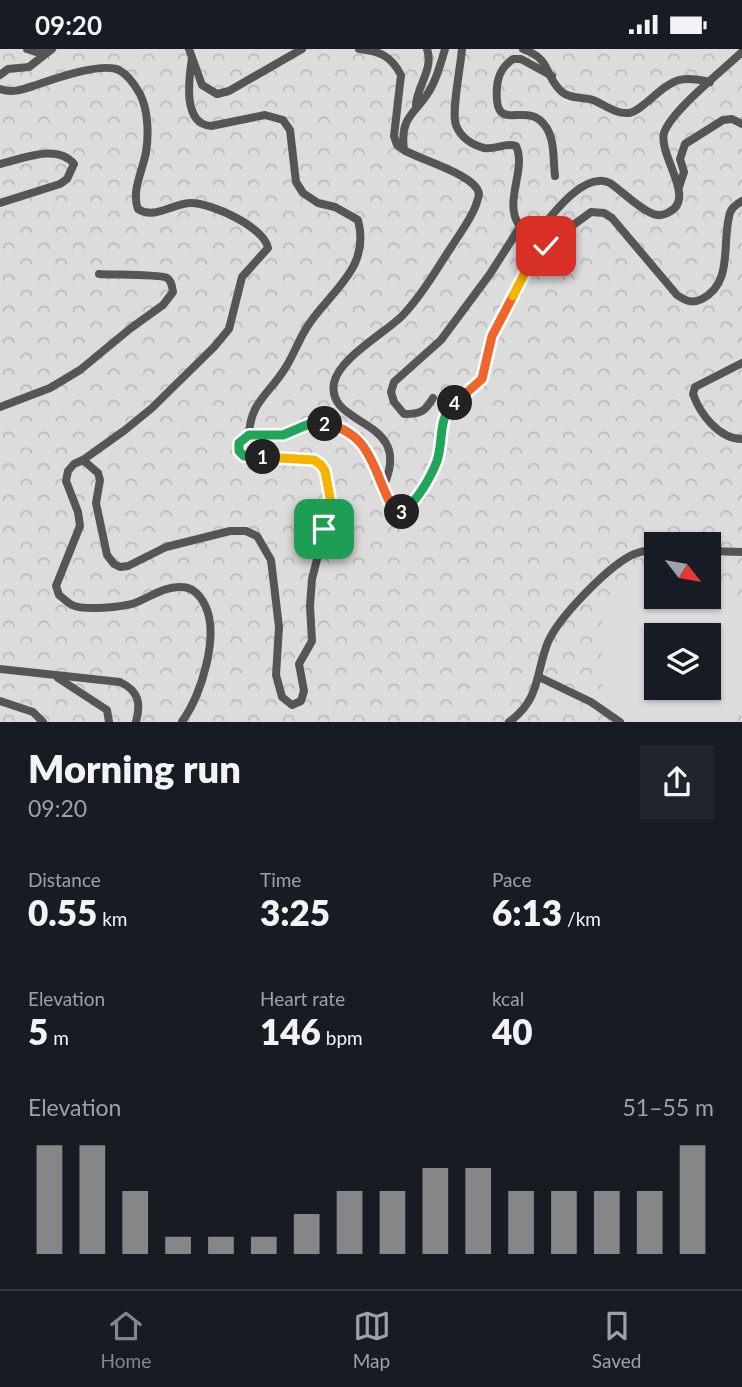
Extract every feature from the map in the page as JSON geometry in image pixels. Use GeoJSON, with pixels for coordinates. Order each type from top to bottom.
{"type":"FeatureCollection","features":[{"type":"Feature","properties":{"kind":"street"},"geometry":{"type":"LineString","coordinates":[[27,49],[36,52],[44,49]]}},
{"type":"Feature","properties":{"kind":"street"},"geometry":{"type":"LineString","coordinates":[[0,75],[8,69],[29,67],[52,49]]}},
{"type":"Feature","properties":{"kind":"street"},"geometry":{"type":"LineString","coordinates":[[190,53],[202,85],[216,94],[229,91],[302,49]]}},
{"type":"Feature","properties":{"kind":"street"},"geometry":{"type":"LineString","coordinates":[[359,49],[380,52],[388,57],[401,75],[394,136],[397,145],[425,162],[450,169],[475,185],[479,194],[474,211],[421,295],[397,321],[352,356],[334,383],[335,398],[343,410],[349,416],[370,425],[388,446],[390,462],[384,485]]}},
{"type":"Feature","properties":{"kind":"street"},"geometry":{"type":"LineString","coordinates":[[416,105],[416,98],[429,65],[427,49]]}},
{"type":"Feature","properties":{"kind":"street"},"geometry":{"type":"LineString","coordinates":[[404,150],[402,138],[405,123],[416,105],[423,101],[432,88],[445,49]]}},
{"type":"Feature","properties":{"kind":"street"},"geometry":{"type":"LineString","coordinates":[[83,460],[98,473],[100,480],[96,503],[107,555],[120,567],[128,566],[166,547],[230,531],[246,531],[257,536],[271,560],[279,627],[276,675],[286,702],[296,704],[301,701],[304,691],[299,664],[312,641],[312,579],[331,503],[325,471],[314,460],[244,456],[239,451],[239,443],[249,435],[283,435],[317,423],[343,429],[367,450],[395,512],[406,510],[422,488],[437,461],[445,415],[451,406],[482,379],[496,325],[535,253],[536,240],[520,227],[515,210],[519,158],[516,146],[477,146],[464,137],[456,125],[462,49]]}},
{"type":"Feature","properties":{"kind":"street"},"geometry":{"type":"LineString","coordinates":[[523,49],[535,53],[543,60],[559,90],[568,96],[592,100],[617,112],[628,113],[636,110],[673,82],[690,77],[710,82]]}},
{"type":"Feature","properties":{"kind":"street"},"geometry":{"type":"LineString","coordinates":[[534,237],[568,198],[593,182],[604,180],[610,183],[650,213],[661,215],[675,209],[680,201],[679,187],[666,151],[663,138],[665,131],[670,120],[742,52]]}},
{"type":"Feature","properties":{"kind":"street"},"geometry":{"type":"LineString","coordinates":[[190,53],[192,110],[199,122],[211,126],[265,115],[284,120],[290,129],[296,182],[311,200],[335,207],[358,220],[361,230],[358,259],[347,278],[305,330],[284,372],[256,405],[249,421],[249,435]]}},
{"type":"Feature","properties":{"kind":"street"},"geometry":{"type":"LineString","coordinates":[[552,76],[521,59],[513,59],[500,72],[496,102],[498,111],[504,115],[529,115],[537,118],[547,128],[552,141],[555,176]]}},
{"type":"Feature","properties":{"kind":"street"},"geometry":{"type":"LineString","coordinates":[[0,89],[9,92],[62,76],[108,67],[119,70],[129,78],[144,102],[148,132],[136,196],[138,209],[149,213],[191,203],[210,207],[257,230],[267,239],[268,248],[242,277],[229,329],[152,408],[74,464],[68,471],[66,481],[78,512],[80,526],[56,586],[59,595],[74,606],[99,607],[133,604],[171,587],[191,589],[200,596],[209,614],[212,635],[206,662],[192,707],[182,722]]}},
{"type":"Feature","properties":{"kind":"street"},"geometry":{"type":"LineString","coordinates":[[679,187],[684,172],[680,159],[685,144],[723,120],[732,119],[742,124]]}},
{"type":"Feature","properties":{"kind":"street"},"geometry":{"type":"LineString","coordinates":[[0,164],[40,154],[56,153],[69,157],[74,164],[67,179],[60,184],[0,203]]}},
{"type":"Feature","properties":{"kind":"street"},"geometry":{"type":"LineString","coordinates":[[535,253],[591,212],[604,213],[677,295],[687,302],[696,302],[714,291],[720,283],[724,270],[729,216],[733,207],[742,201]]}},
{"type":"Feature","properties":{"kind":"street"},"geometry":{"type":"LineString","coordinates":[[433,398],[419,414],[404,414],[394,403],[391,392],[394,382],[441,340],[490,274],[520,227]]}},
{"type":"Feature","properties":{"kind":"street"},"geometry":{"type":"LineString","coordinates":[[0,407],[50,388],[80,370],[163,305],[173,292],[172,283],[167,278],[155,275],[99,274]]}},
{"type":"Feature","properties":{"kind":"street"},"geometry":{"type":"LineString","coordinates":[[742,363],[695,387],[692,394],[713,427],[733,438],[742,439]]}},
{"type":"Feature","properties":{"kind":"street"},"geometry":{"type":"LineString","coordinates":[[721,551],[742,552]]}},
{"type":"Feature","properties":{"kind":"street"},"geometry":{"type":"LineString","coordinates":[[509,722],[525,709],[539,677],[548,642],[556,627],[600,579],[621,562],[644,552]]}},
{"type":"Feature","properties":{"kind":"street"},"geometry":{"type":"LineString","coordinates":[[0,669],[120,683],[131,688],[138,699],[136,722]]}},
{"type":"Feature","properties":{"kind":"street"},"geometry":{"type":"LineString","coordinates":[[56,677],[107,710],[109,722]]}},
{"type":"Feature","properties":{"kind":"street"},"geometry":{"type":"LineString","coordinates":[[539,677],[591,702],[620,722]]}},
{"type":"Feature","properties":{"kind":"street"},"geometry":{"type":"LineString","coordinates":[[0,701],[33,712],[43,722]]}},
{"type":"Feature","properties":{"kind":"green space"},"geometry":{"type":"Polygon","coordinates":[[[0,49],[742,49],[742,722],[0,722],[0,49]]]}},
{"type":"Feature","properties":{"kind":"green space"},"geometry":{"type":"Polygon","coordinates":[[[644,581],[644,609],[721,609],[721,592],[742,600],[742,714],[731,722],[633,722],[616,707],[603,689],[603,610],[631,582],[644,581]]]}},
{"type":"Feature","properties":{"kind":"route"},"geometry":{"type":"LineString","coordinates":[[324,529],[331,503],[325,471],[321,465],[314,460],[284,457],[250,458],[239,451],[239,443],[249,435],[283,435],[309,424],[317,423],[343,429],[367,450],[395,512],[406,510],[429,478],[437,461],[445,415],[451,406],[482,379],[496,325],[535,253],[546,246]]}}]}
